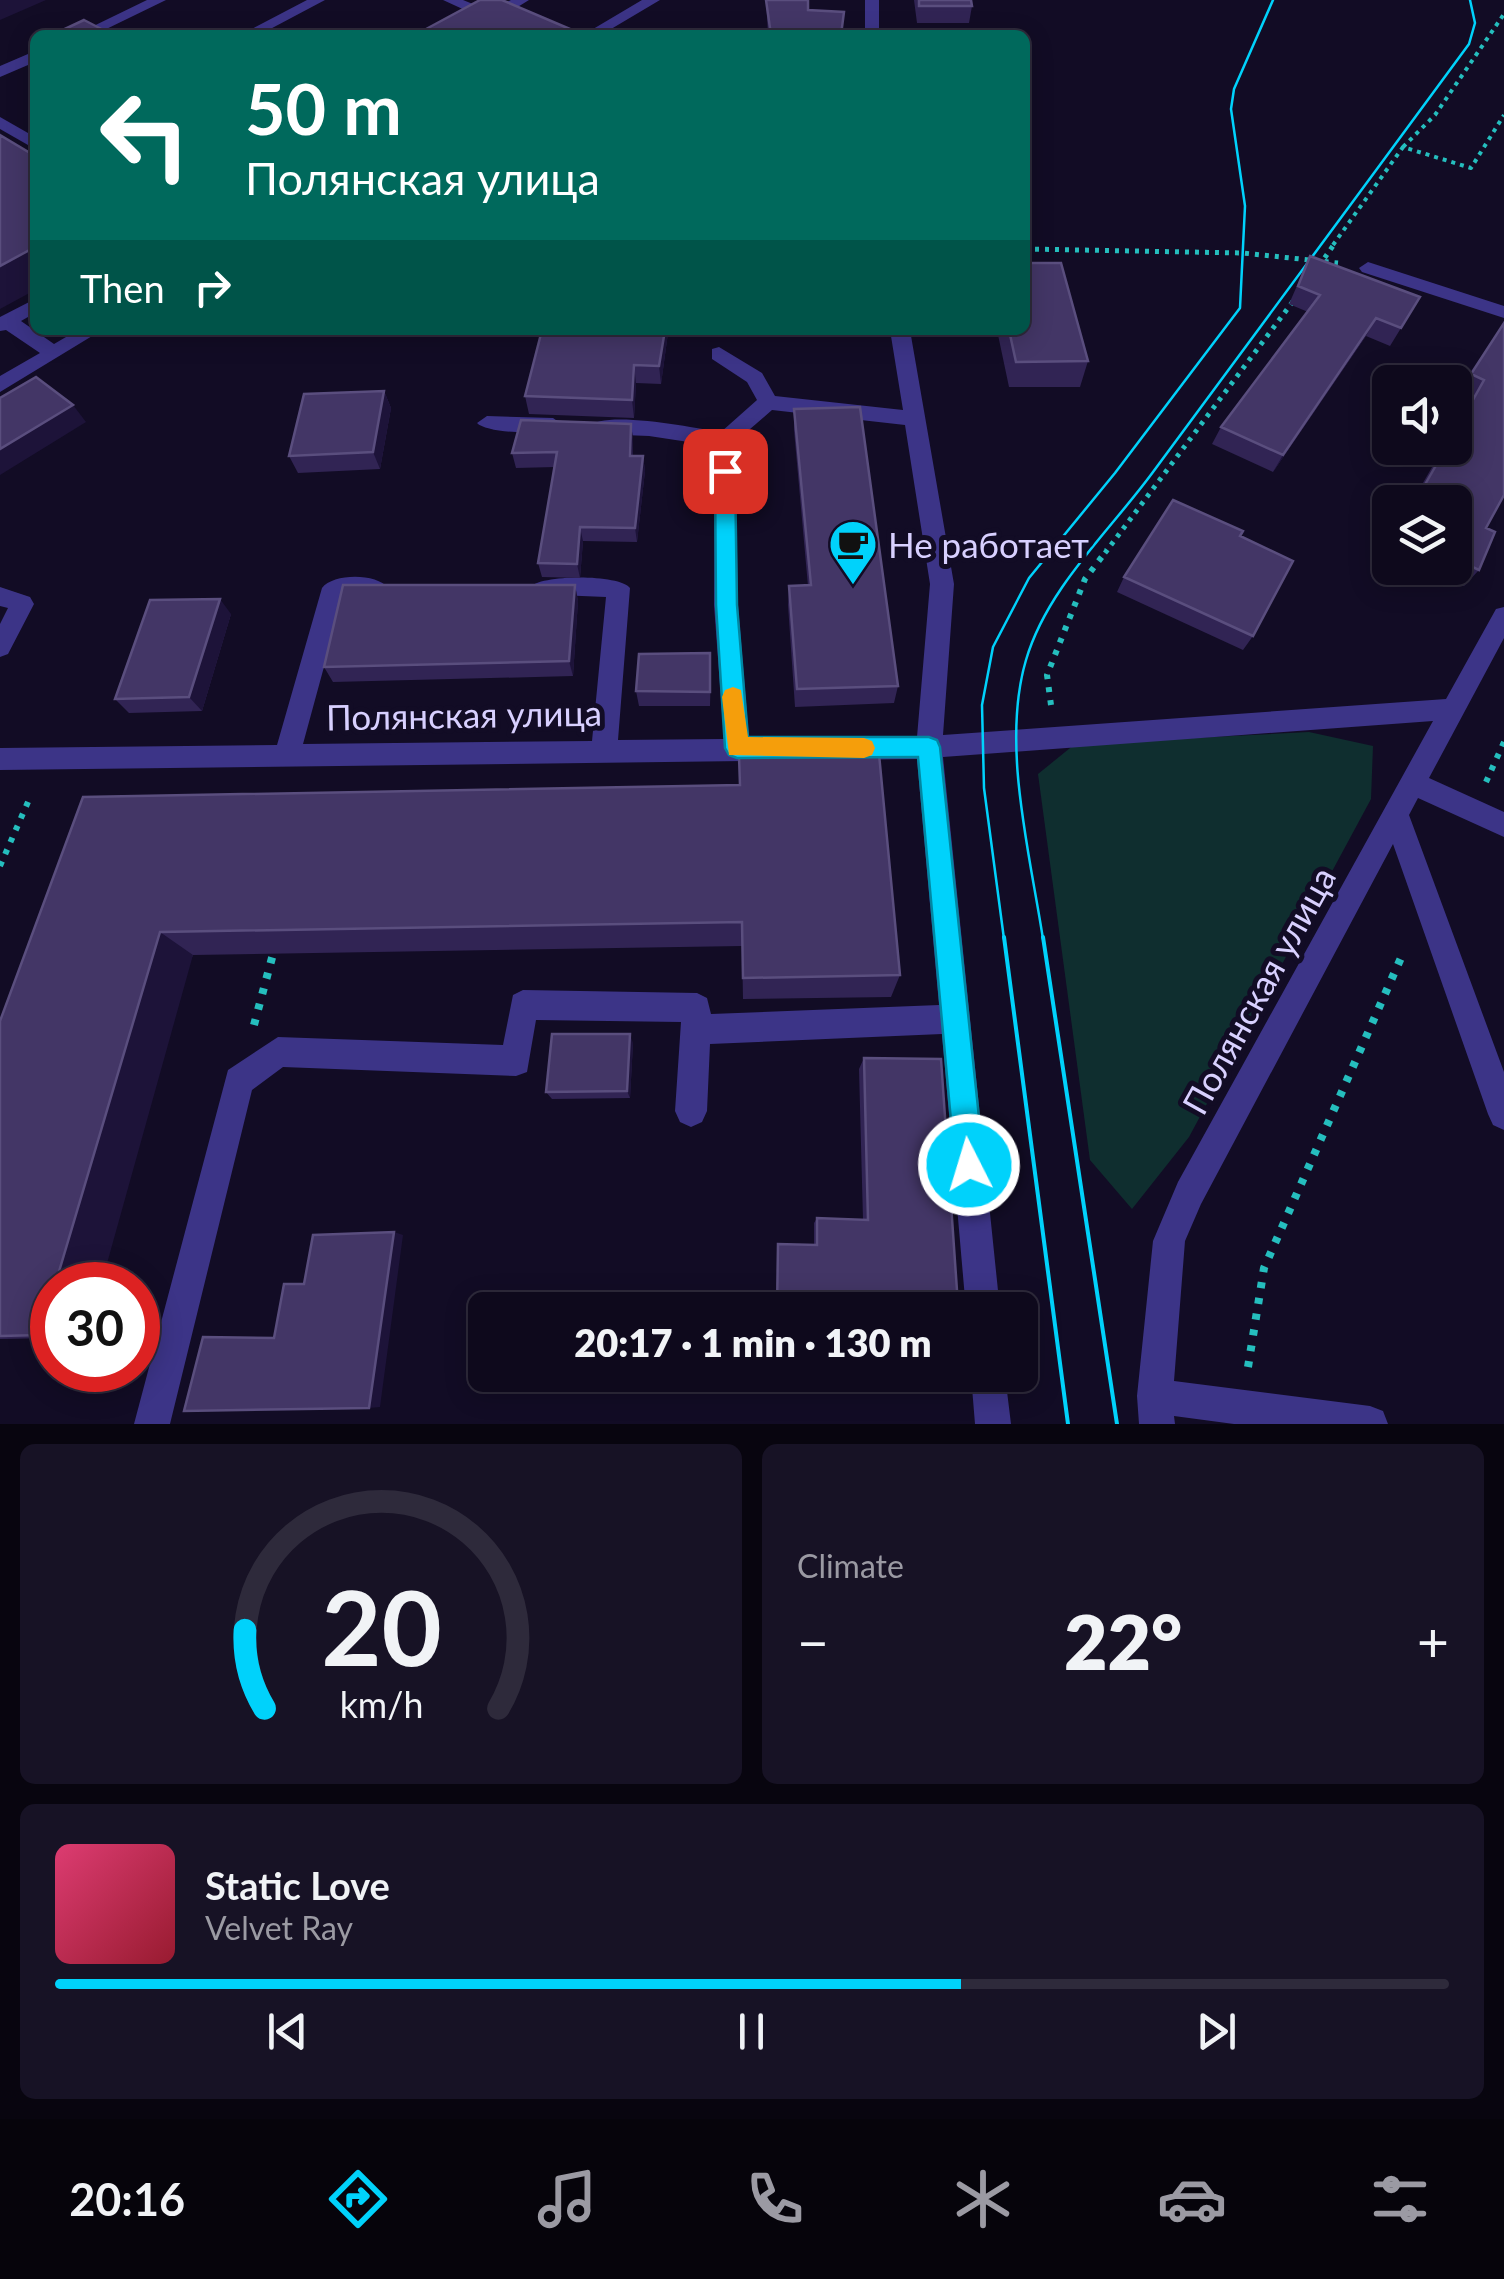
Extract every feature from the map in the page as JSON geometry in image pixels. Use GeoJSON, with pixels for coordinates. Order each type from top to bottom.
{"type":"FeatureCollection","features":[{"type":"Feature","properties":{"kind":"street"},"geometry":{"type":"LineString","coordinates":[[93,30],[159,0]]}},
{"type":"Feature","properties":{"kind":"street"},"geometry":{"type":"LineString","coordinates":[[257,30],[318,0]]}},
{"type":"Feature","properties":{"kind":"street"},"geometry":{"type":"LineString","coordinates":[[450,0],[508,24]]}},
{"type":"Feature","properties":{"kind":"street"},"geometry":{"type":"LineString","coordinates":[[467,30],[522,0]]}},
{"type":"Feature","properties":{"kind":"street"},"geometry":{"type":"LineString","coordinates":[[599,30],[654,0]]}},
{"type":"Feature","properties":{"kind":"street"},"geometry":{"type":"LineString","coordinates":[[872,0],[872,30]]}},
{"type":"Feature","properties":{"kind":"street"},"geometry":{"type":"LineString","coordinates":[[0,72],[30,58]]}},
{"type":"Feature","properties":{"kind":"street"},"geometry":{"type":"LineString","coordinates":[[0,122],[30,141]]}},
{"type":"Feature","properties":{"kind":"street"},"geometry":{"type":"LineString","coordinates":[[1368,268],[1504,312]]}},
{"type":"Feature","properties":{"kind":"street"},"geometry":{"type":"LineString","coordinates":[[3,323],[30,308]]}},
{"type":"Feature","properties":{"kind":"street"},"geometry":{"type":"LineString","coordinates":[[3,323],[54,353]]}},
{"type":"Feature","properties":{"kind":"street"},"geometry":{"type":"LineString","coordinates":[[0,385],[84,335]]}},
{"type":"Feature","properties":{"kind":"street"},"geometry":{"type":"LineString","coordinates":[[901,335],[942,584],[929,747],[980,1292]]}},
{"type":"Feature","properties":{"kind":"street"},"geometry":{"type":"LineString","coordinates":[[719,354],[755,378],[768,402]]}},
{"type":"Feature","properties":{"kind":"street"},"geometry":{"type":"LineString","coordinates":[[737,748],[726,605],[725,440],[768,402],[915,419]]}},
{"type":"Feature","properties":{"kind":"street"},"geometry":{"type":"LineString","coordinates":[[487,423],[649,429],[725,440]]}},
{"type":"Feature","properties":{"kind":"street"},"geometry":{"type":"LineString","coordinates":[[287,754],[334,588],[410,588]]}},
{"type":"Feature","properties":{"kind":"street"},"geometry":{"type":"LineString","coordinates":[[523,588],[618,588],[604,750]]}},
{"type":"Feature","properties":{"kind":"street"},"geometry":{"type":"LineString","coordinates":[[0,596],[22,604],[0,648]]}},
{"type":"Feature","properties":{"kind":"street","name":"Полянская улица"},"geometry":{"type":"LineString","coordinates":[[1156,1410],[1169,1241],[1190,1193],[1504,616]]}},
{"type":"Feature","properties":{"kind":"street","name":"Полянская улица"},"geometry":{"type":"LineString","coordinates":[[0,759],[929,747],[1456,709]]}},
{"type":"Feature","properties":{"kind":"street"},"geometry":{"type":"LineString","coordinates":[[1415,784],[1504,825]]}},
{"type":"Feature","properties":{"kind":"street"},"geometry":{"type":"LineString","coordinates":[[1397,817],[1504,1114]]}},
{"type":"Feature","properties":{"kind":"street"},"geometry":{"type":"LineString","coordinates":[[152,1424],[239,1081],[278,1052],[516,1061],[523,1005],[698,1008],[691,1111]]}},
{"type":"Feature","properties":{"kind":"street"},"geometry":{"type":"LineString","coordinates":[[696,1030],[956,1019]]}},
{"type":"Feature","properties":{"kind":"street"},"geometry":{"type":"LineString","coordinates":[[990,1392],[993,1424]]}},
{"type":"Feature","properties":{"kind":"street"},"geometry":{"type":"LineString","coordinates":[[1156,1410],[1242,1407],[1370,1424]]}},
{"type":"Feature","properties":{"kind":"path"},"geometry":{"type":"LineString","coordinates":[[1311,277],[1403,147],[1434,115],[1504,14]]}},
{"type":"Feature","properties":{"kind":"path"},"geometry":{"type":"LineString","coordinates":[[1403,147],[1471,168],[1504,116]]}},
{"type":"Feature","properties":{"kind":"path"},"geometry":{"type":"LineString","coordinates":[[1030,249],[1308,258]]}},
{"type":"Feature","properties":{"kind":"path"},"geometry":{"type":"LineString","coordinates":[[1052,709],[1048,675],[1085,578],[1299,292]]}},
{"type":"Feature","properties":{"kind":"path"},"geometry":{"type":"LineString","coordinates":[[1473,810],[1504,742]]}},
{"type":"Feature","properties":{"kind":"path"},"geometry":{"type":"LineString","coordinates":[[0,866],[28,795]]}},
{"type":"Feature","properties":{"kind":"path"},"geometry":{"type":"LineString","coordinates":[[1242,1407],[1264,1268],[1426,899]]}},
{"type":"Feature","properties":{"kind":"path"},"geometry":{"type":"LineString","coordinates":[[239,1081],[274,954]]}},
{"type":"Feature","properties":{"kind":"green space"},"geometry":{"type":"Polygon","coordinates":[[[1309,732],[1373,746],[1371,799],[1189,1137],[1132,1209],[1090,1160],[1038,774],[1075,744],[1309,732]]]}},
{"type":"Feature","properties":{"kind":"building"},"geometry":{"type":"Polygon","coordinates":[[[480,0],[502,0],[572,30],[424,30],[480,0]]]}},
{"type":"Feature","properties":{"kind":"building"},"geometry":{"type":"Polygon","coordinates":[[[766,0],[808,0],[808,10],[844,12],[842,30],[770,30],[766,0]]]}},
{"type":"Feature","properties":{"kind":"building"},"geometry":{"type":"Polygon","coordinates":[[[919,0],[971,0],[972,6],[919,6],[919,0]]]}},
{"type":"Feature","properties":{"kind":"building"},"geometry":{"type":"Polygon","coordinates":[[[84,20],[103,30],[63,30],[84,20]]]}},
{"type":"Feature","properties":{"kind":"building"},"geometry":{"type":"Polygon","coordinates":[[[0,135],[30,153],[30,250],[0,266],[0,135]]]}},
{"type":"Feature","properties":{"kind":"building"},"geometry":{"type":"Polygon","coordinates":[[[1310,256],[1420,297],[1401,328],[1376,318],[1283,455],[1221,427],[1320,295],[1298,286],[1310,256]]]}},
{"type":"Feature","properties":{"kind":"building"},"geometry":{"type":"Polygon","coordinates":[[[1030,263],[1061,263],[1088,361],[1016,362],[1010,335],[1030,335],[1030,263]]]}},
{"type":"Feature","properties":{"kind":"building"},"geometry":{"type":"Polygon","coordinates":[[[1504,323],[1504,495],[1486,528],[1495,532],[1479,570],[1472,567],[1472,485],[1425,485],[1436,465],[1472,465],[1472,402],[1484,380],[1472,372],[1504,323]]]}},
{"type":"Feature","properties":{"kind":"building"},"geometry":{"type":"Polygon","coordinates":[[[541,335],[664,335],[659,366],[634,365],[632,400],[525,396],[541,335]]]}},
{"type":"Feature","properties":{"kind":"building"},"geometry":{"type":"Polygon","coordinates":[[[36,377],[73,405],[0,449],[0,398],[36,377]]]}},
{"type":"Feature","properties":{"kind":"building"},"geometry":{"type":"Polygon","coordinates":[[[384,391],[373,452],[289,456],[304,394],[384,391]]]}},
{"type":"Feature","properties":{"kind":"building"},"geometry":{"type":"Polygon","coordinates":[[[860,407],[898,686],[797,689],[789,586],[811,585],[794,409],[860,407]]]}},
{"type":"Feature","properties":{"kind":"building"},"geometry":{"type":"Polygon","coordinates":[[[521,420],[631,424],[630,456],[643,456],[635,528],[580,527],[577,564],[538,563],[557,452],[512,453],[521,420]]]}},
{"type":"Feature","properties":{"kind":"building"},"geometry":{"type":"Polygon","coordinates":[[[1173,500],[1243,531],[1240,536],[1293,561],[1253,636],[1124,577],[1173,500]]]}},
{"type":"Feature","properties":{"kind":"building"},"geometry":{"type":"Polygon","coordinates":[[[343,585],[575,585],[569,661],[324,667],[343,585]]]}},
{"type":"Feature","properties":{"kind":"building"},"geometry":{"type":"Polygon","coordinates":[[[220,599],[189,697],[115,699],[150,600],[220,599]]]}},
{"type":"Feature","properties":{"kind":"building"},"geometry":{"type":"Polygon","coordinates":[[[710,653],[710,692],[636,691],[639,654],[710,653]]]}},
{"type":"Feature","properties":{"kind":"building"},"geometry":{"type":"Polygon","coordinates":[[[879,754],[900,975],[743,978],[742,922],[160,932],[62,1262],[30,1262],[30,1335],[0,1336],[0,1021],[83,797],[740,785],[739,756],[879,754]]]}},
{"type":"Feature","properties":{"kind":"building"},"geometry":{"type":"Polygon","coordinates":[[[552,1034],[630,1034],[627,1091],[546,1092],[552,1034]]]}},
{"type":"Feature","properties":{"kind":"building"},"geometry":{"type":"Polygon","coordinates":[[[864,1058],[941,1059],[957,1292],[777,1292],[778,1244],[817,1245],[817,1218],[868,1220],[864,1058]]]}},
{"type":"Feature","properties":{"kind":"building"},"geometry":{"type":"Polygon","coordinates":[[[394,1232],[369,1408],[184,1411],[203,1337],[274,1338],[284,1284],[304,1284],[313,1235],[394,1232]]]}},
{"type":"Feature","properties":{"kind":"tram line"},"geometry":{"type":"LineString","coordinates":[[1004,939],[984,788],[982,705],[993,647],[1029,578],[1115,473],[1240,308],[1245,206],[1231,109],[1234,89],[1273,0]]}},
{"type":"Feature","properties":{"kind":"tram line"},"geometry":{"type":"LineString","coordinates":[[1043,939],[1020,799],[1016,727],[1026,660],[1036,634],[1064,585],[1153,472],[1469,44],[1475,23],[1470,0]]}},
{"type":"Feature","properties":{"kind":"tram line"},"geometry":{"type":"LineString","coordinates":[[1004,937],[1068,1424]]}},
{"type":"Feature","properties":{"kind":"tram line"},"geometry":{"type":"LineString","coordinates":[[1043,937],[1117,1424]]}},
{"type":"Feature","properties":{"kind":"slow traffic"},"geometry":{"type":"LineString","coordinates":[[733,697],[737,748],[864,748]]}},
{"type":"Feature","properties":{"kind":"place","name":"Не работает"},"geometry":{"type":"Point","coordinates":[853,586]}},
{"type":"Feature","properties":{"kind":"route"},"geometry":{"type":"LineString","coordinates":[[725,471],[726,605],[737,748],[929,747],[969,1165]]}}]}
